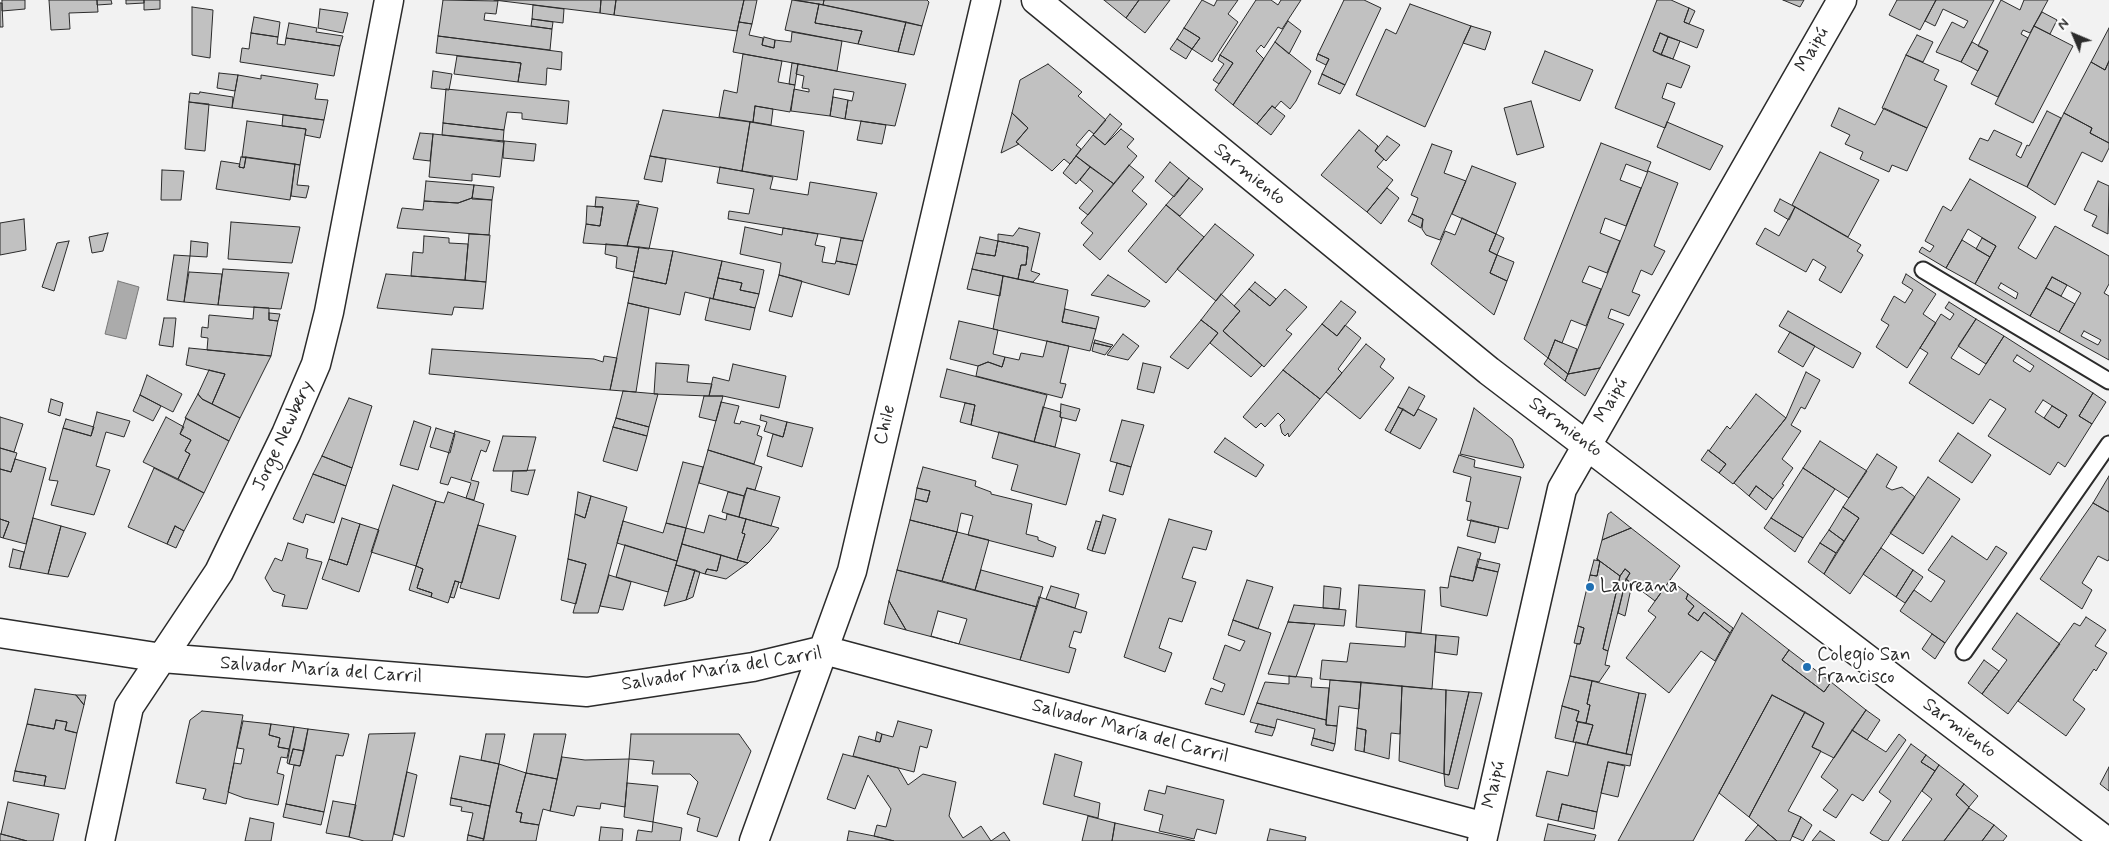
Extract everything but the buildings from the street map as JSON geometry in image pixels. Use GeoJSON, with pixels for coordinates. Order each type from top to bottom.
{"type":"FeatureCollection","features":[{"type":"Feature","properties":{"kind":"street","name":"Jorge Newbery"},"geometry":{"type":"LineString","coordinates":[[100,841],[129,708],[219,572],[286,434],[316,364],[329,312],[389,0]]}},
{"type":"Feature","properties":{"kind":"street","name":"Chile"},"geometry":{"type":"LineString","coordinates":[[754,841],[852,571],[986,0]]}},
{"type":"Feature","properties":{"kind":"street","name":"Sarmiento"},"geometry":{"type":"LineString","coordinates":[[1036,0],[1489,370],[2106,841]]}},
{"type":"Feature","properties":{"kind":"street","name":"Maipú"},"geometry":{"type":"LineString","coordinates":[[1484,834],[1562,489],[1842,0]]}},
{"type":"Feature","properties":{"kind":"street","name":"Salvador María del Carril"},"geometry":{"type":"LineString","coordinates":[[0,633],[162,658],[588,692],[753,667],[824,650],[1484,834]]}},
{"type":"Feature","properties":{"kind":"lane"},"geometry":{"type":"LineString","coordinates":[[1923,270],[2109,381]]}},
{"type":"Feature","properties":{"kind":"lane"},"geometry":{"type":"LineString","coordinates":[[1964,652],[2109,444]]}},
{"type":"Feature","properties":{"kind":"shaded area"},"geometry":{"type":"Polygon","coordinates":[[[118,281],[139,287],[126,339],[105,334],[118,281]]]}},
{"type":"Feature","properties":{"kind":"place","name":"Laureana"},"geometry":{"type":"Point","coordinates":[1590,587]}},
{"type":"Feature","properties":{"kind":"place","name":"Colegio San Francisco"},"geometry":{"type":"Point","coordinates":[1807,667]}}]}
